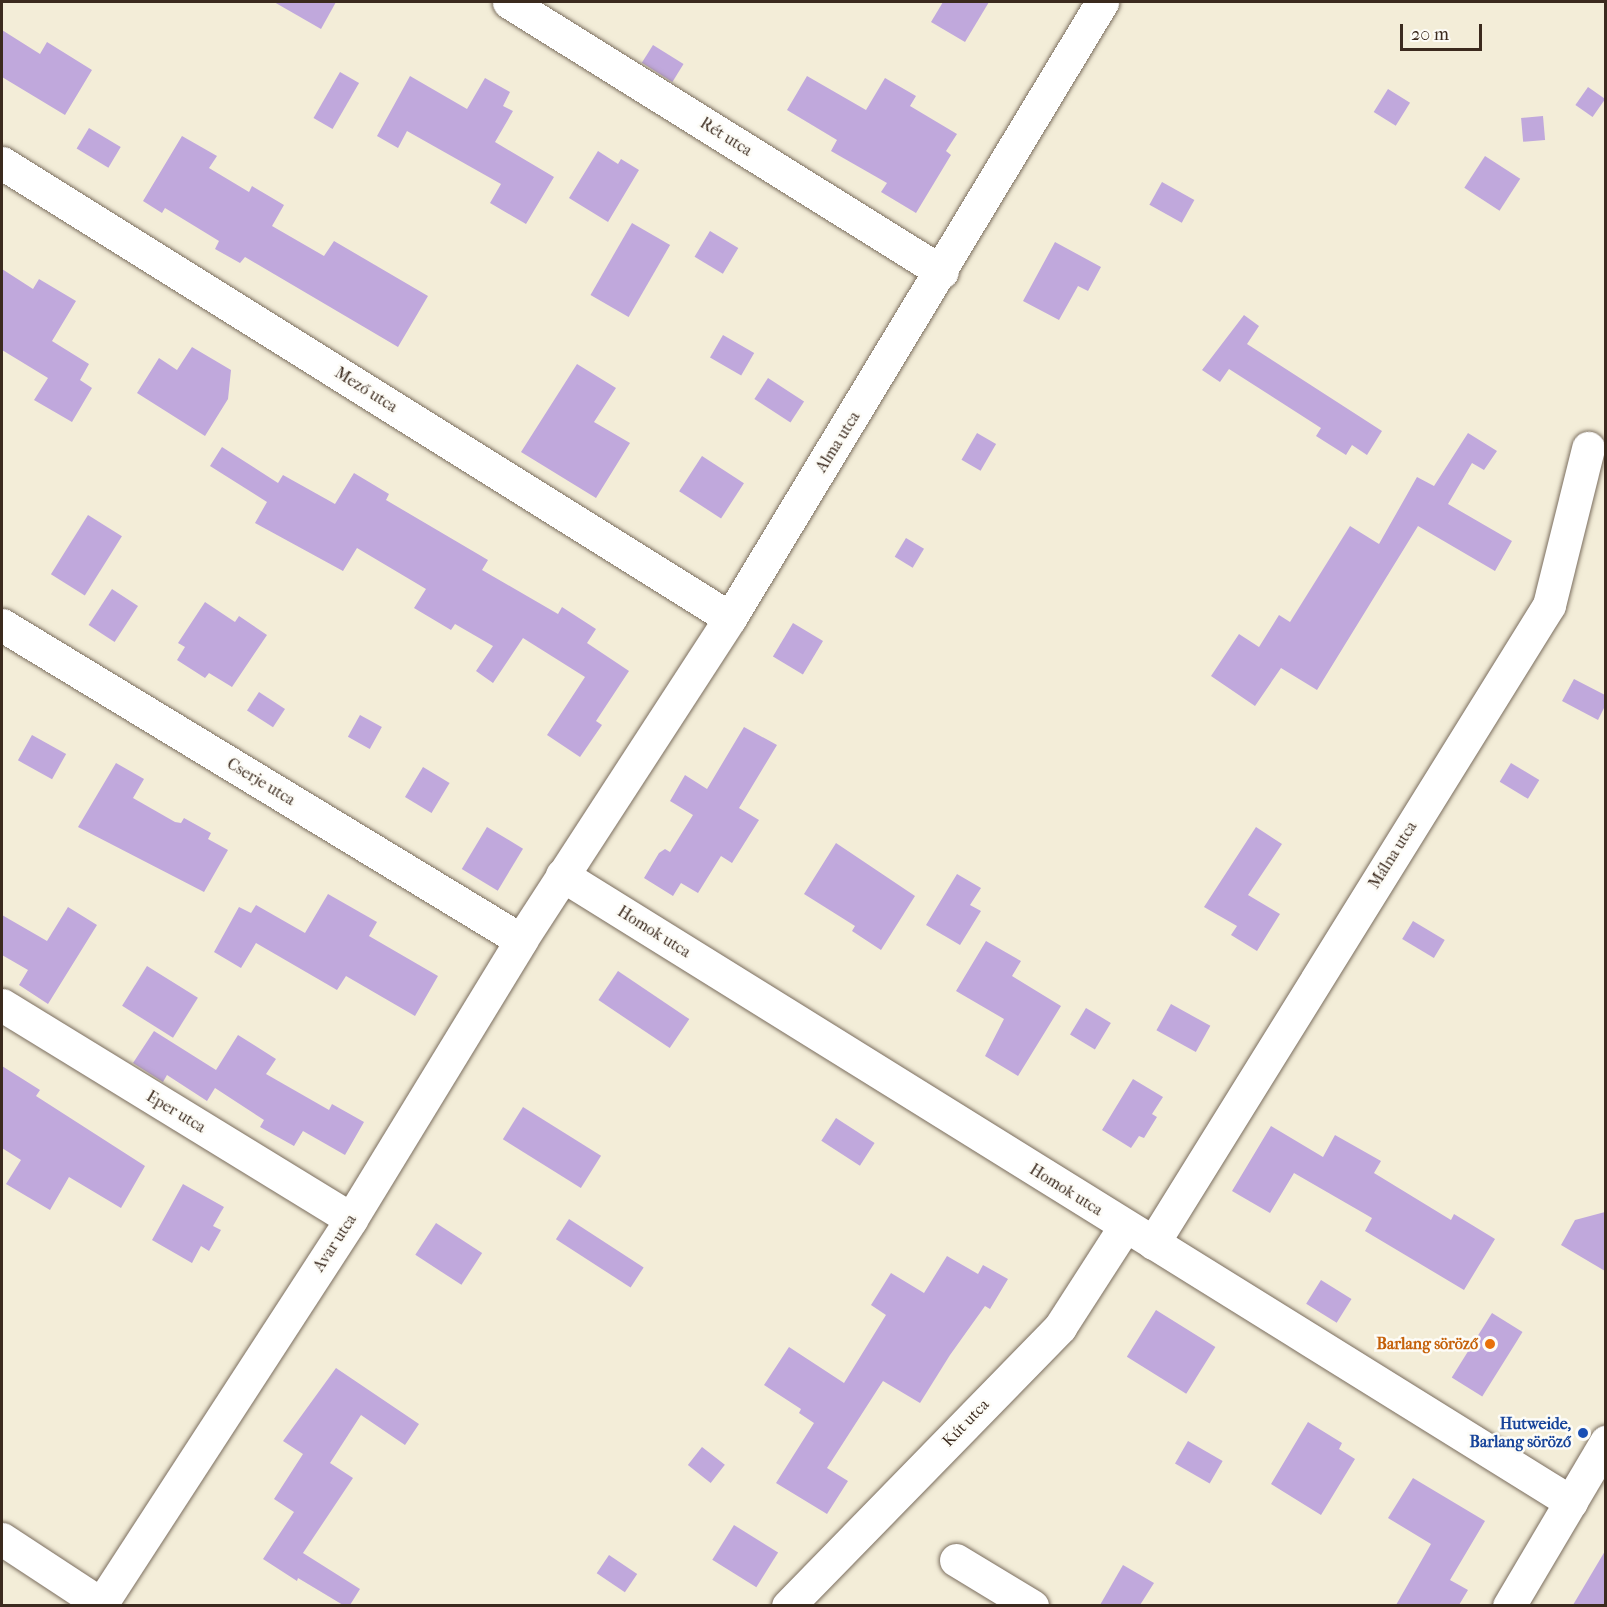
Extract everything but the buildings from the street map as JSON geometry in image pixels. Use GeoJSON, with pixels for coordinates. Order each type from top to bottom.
{"type":"FeatureCollection","features":[{"type":"Feature","properties":{"kind":"street","name":"Rét utca"},"geometry":{"type":"LineString","coordinates":[[509,2],[942,272]]}},
{"type":"Feature","properties":{"kind":"street","name":"Alma utca"},"geometry":{"type":"LineString","coordinates":[[562,875],[730,618],[942,272],[1102,2]]}},
{"type":"Feature","properties":{"kind":"street","name":"Mező utca"},"geometry":{"type":"LineString","coordinates":[[2,163],[730,618]]}},
{"type":"Feature","properties":{"kind":"street","name":"Málna utca"},"geometry":{"type":"LineString","coordinates":[[1153,1243],[1549,605],[1588,448]]}},
{"type":"Feature","properties":{"kind":"street","name":"Cserje utca"},"geometry":{"type":"LineString","coordinates":[[2,625],[521,940]]}},
{"type":"Feature","properties":{"kind":"street","name":"Homok utca"},"geometry":{"type":"LineString","coordinates":[[562,875],[1571,1502]]}},
{"type":"Feature","properties":{"kind":"street","name":"Avar utca"},"geometry":{"type":"LineString","coordinates":[[101,1605],[351,1219],[562,875]]}},
{"type":"Feature","properties":{"kind":"street","name":"Eper utca"},"geometry":{"type":"LineString","coordinates":[[2,1005],[351,1219]]}},
{"type":"Feature","properties":{"kind":"street","name":"Kút utca"},"geometry":{"type":"LineString","coordinates":[[788,1605],[1060,1327],[1125,1226]]}},
{"type":"Feature","properties":{"kind":"street"},"geometry":{"type":"LineString","coordinates":[[1509,1605],[1603,1452]]}},
{"type":"Feature","properties":{"kind":"street"},"geometry":{"type":"LineString","coordinates":[[2,1539],[101,1605]]}},
{"type":"Feature","properties":{"kind":"street"},"geometry":{"type":"LineString","coordinates":[[956,1560],[1032,1605]]}},
{"type":"Feature","properties":{"kind":"place","name":"Barlang söröző"},"geometry":{"type":"Point","coordinates":[1490,1344]}},
{"type":"Feature","properties":{"kind":"place","name":"Hutweide, Barlang söröző"},"geometry":{"type":"Point","coordinates":[1583,1433]}}]}
